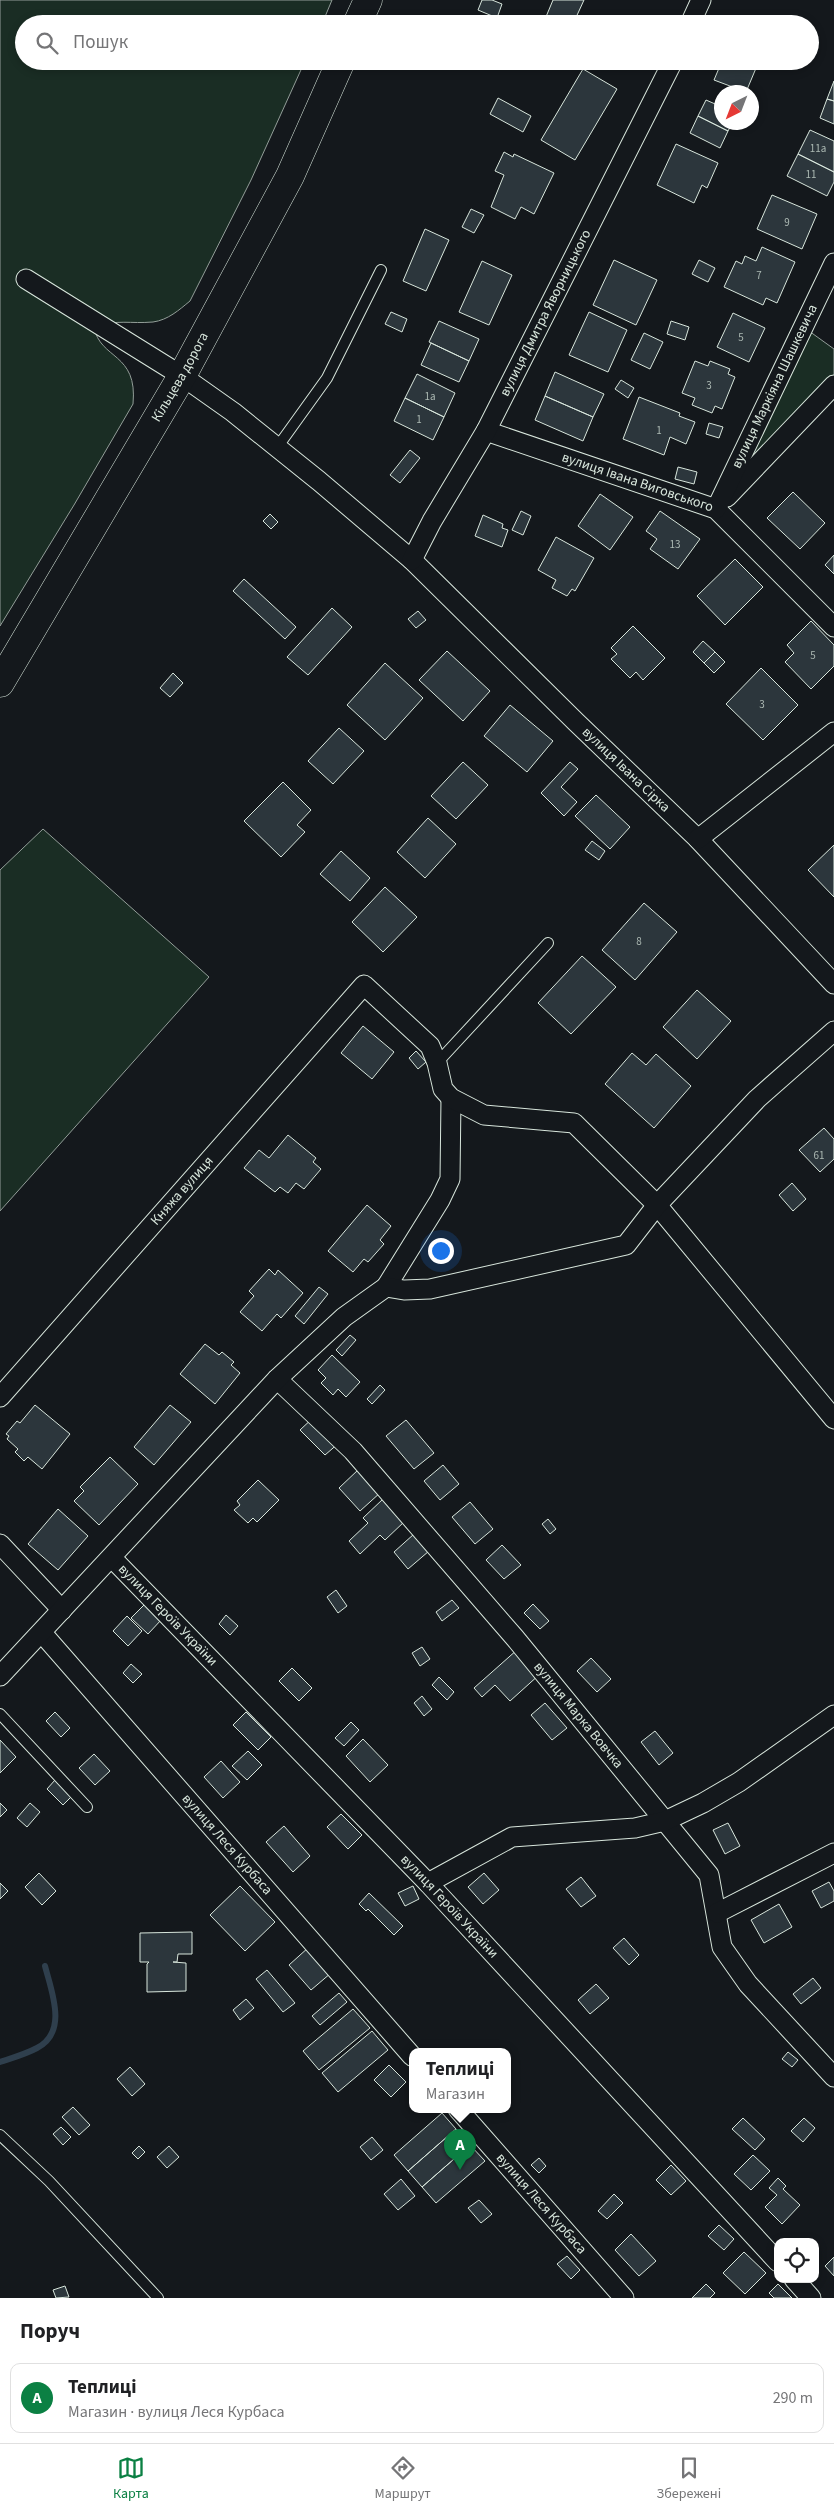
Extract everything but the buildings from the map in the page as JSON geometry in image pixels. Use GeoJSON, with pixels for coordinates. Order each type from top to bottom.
{"type":"FeatureCollection","features":[{"type":"Feature","properties":{"kind":"highway"},"geometry":{"type":"LineString","coordinates":[[362,15],[368,0]]}},
{"type":"Feature","properties":{"kind":"highway","name":"Кільцева дорога"},"geometry":{"type":"LineString","coordinates":[[0,683],[182,376],[290,176],[337,70]]}},
{"type":"Feature","properties":{"kind":"street"},"geometry":{"type":"LineString","coordinates":[[694,15],[701,0]]}},
{"type":"Feature","properties":{"kind":"street","name":"вулиця Дмитра Яворницького"},"geometry":{"type":"LineString","coordinates":[[412,560],[432,521],[486,431],[667,70]]}},
{"type":"Feature","properties":{"kind":"street","name":"вулиця Маркіяна Шашкевича"},"geometry":{"type":"LineString","coordinates":[[716,508],[834,263]]}},
{"type":"Feature","properties":{"kind":"street","name":"вулиця Івана Сірка"},"geometry":{"type":"LineString","coordinates":[[26,279],[182,376],[233,412],[276,449],[319,481],[412,560],[698,839],[834,984]]}},
{"type":"Feature","properties":{"kind":"street"},"geometry":{"type":"LineString","coordinates":[[716,508],[834,385]]}},
{"type":"Feature","properties":{"kind":"street","name":"вулиця Івана Виговського"},"geometry":{"type":"LineString","coordinates":[[486,431],[716,508],[834,627]]}},
{"type":"Feature","properties":{"kind":"street"},"geometry":{"type":"LineString","coordinates":[[698,839],[834,732]]}},
{"type":"Feature","properties":{"kind":"street","name":"Княжа вулиця"},"geometry":{"type":"LineString","coordinates":[[0,1397],[364,985],[430,1046],[437,1063]]}},
{"type":"Feature","properties":{"kind":"street"},"geometry":{"type":"LineString","coordinates":[[386,1287],[404,1290],[430,1289],[626,1245],[657,1205],[758,1099],[834,1031]]}},
{"type":"Feature","properties":{"kind":"street"},"geometry":{"type":"LineString","coordinates":[[437,1063],[443,1089],[451,1098],[484,1115],[574,1123],[657,1205],[834,1419]]}},
{"type":"Feature","properties":{"kind":"street"},"geometry":{"type":"LineString","coordinates":[[0,1676],[277,1379],[344,1317],[386,1287],[440,1200],[450,1179],[451,1098]]}},
{"type":"Feature","properties":{"kind":"street","name":"вулиця Марка Вовчка"},"geometry":{"type":"LineString","coordinates":[[277,1379],[353,1452],[515,1638],[709,1875],[722,1947],[748,1984],[834,2078]]}},
{"type":"Feature","properties":{"kind":"street"},"geometry":{"type":"LineString","coordinates":[[0,1544],[62,1610]]}},
{"type":"Feature","properties":{"kind":"street","name":"вулиця Героїв України"},"geometry":{"type":"LineString","coordinates":[[112,1558],[428,1883],[774,2258]]}},
{"type":"Feature","properties":{"kind":"street","name":"вулиця Леся Курбаса"},"geometry":{"type":"LineString","coordinates":[[42,1633],[409,2053]]}},
{"type":"Feature","properties":{"kind":"street"},"geometry":{"type":"LineString","coordinates":[[428,1883],[512,1837],[634,1828],[665,1820],[703,1803],[739,1782],[834,1715]]}},
{"type":"Feature","properties":{"kind":"street"},"geometry":{"type":"LineString","coordinates":[[717,1913],[834,1853]]}},
{"type":"Feature","properties":{"kind":"street","name":"вулиця Леся Курбаса"},"geometry":{"type":"LineString","coordinates":[[462,2113],[624,2298]]}},
{"type":"Feature","properties":{"kind":"street"},"geometry":{"type":"LineString","coordinates":[[798,2283],[812,2298]]}},
{"type":"Feature","properties":{"kind":"lane"},"geometry":{"type":"LineString","coordinates":[[276,449],[327,378],[381,270]]}},
{"type":"Feature","properties":{"kind":"lane"},"geometry":{"type":"LineString","coordinates":[[437,1063],[548,943]]}},
{"type":"Feature","properties":{"kind":"lane"},"geometry":{"type":"LineString","coordinates":[[0,1714],[87,1807]]}},
{"type":"Feature","properties":{"kind":"lane"},"geometry":{"type":"LineString","coordinates":[[0,2135],[49,2181],[158,2298]]}},
{"type":"Feature","properties":{"kind":"green space"},"geometry":{"type":"Polygon","coordinates":[[[0,0],[332,0],[326,15],[15,15],[15,70],[301,70],[251,180],[190,301],[173,314],[158,321],[117,322],[94,327],[103,346],[118,358],[130,375],[133,387],[133,404],[0,626],[0,0]]]}},
{"type":"Feature","properties":{"kind":"green space"},"geometry":{"type":"Polygon","coordinates":[[[802,326],[834,349],[834,385],[716,508],[802,326]]]}},
{"type":"Feature","properties":{"kind":"green space"},"geometry":{"type":"Polygon","coordinates":[[[43,829],[209,977],[0,1211],[0,870],[43,829]]]}},
{"type":"Feature","properties":{"kind":"waterway"},"geometry":{"type":"LineString","coordinates":[[0,2062],[37,2048],[47,2041],[52,2032],[55,2022],[54,2000],[45,1966]]}},
{"type":"Feature","properties":{"kind":"place","name":"Теплиці"},"geometry":{"type":"Point","coordinates":[460,2170]}}]}
